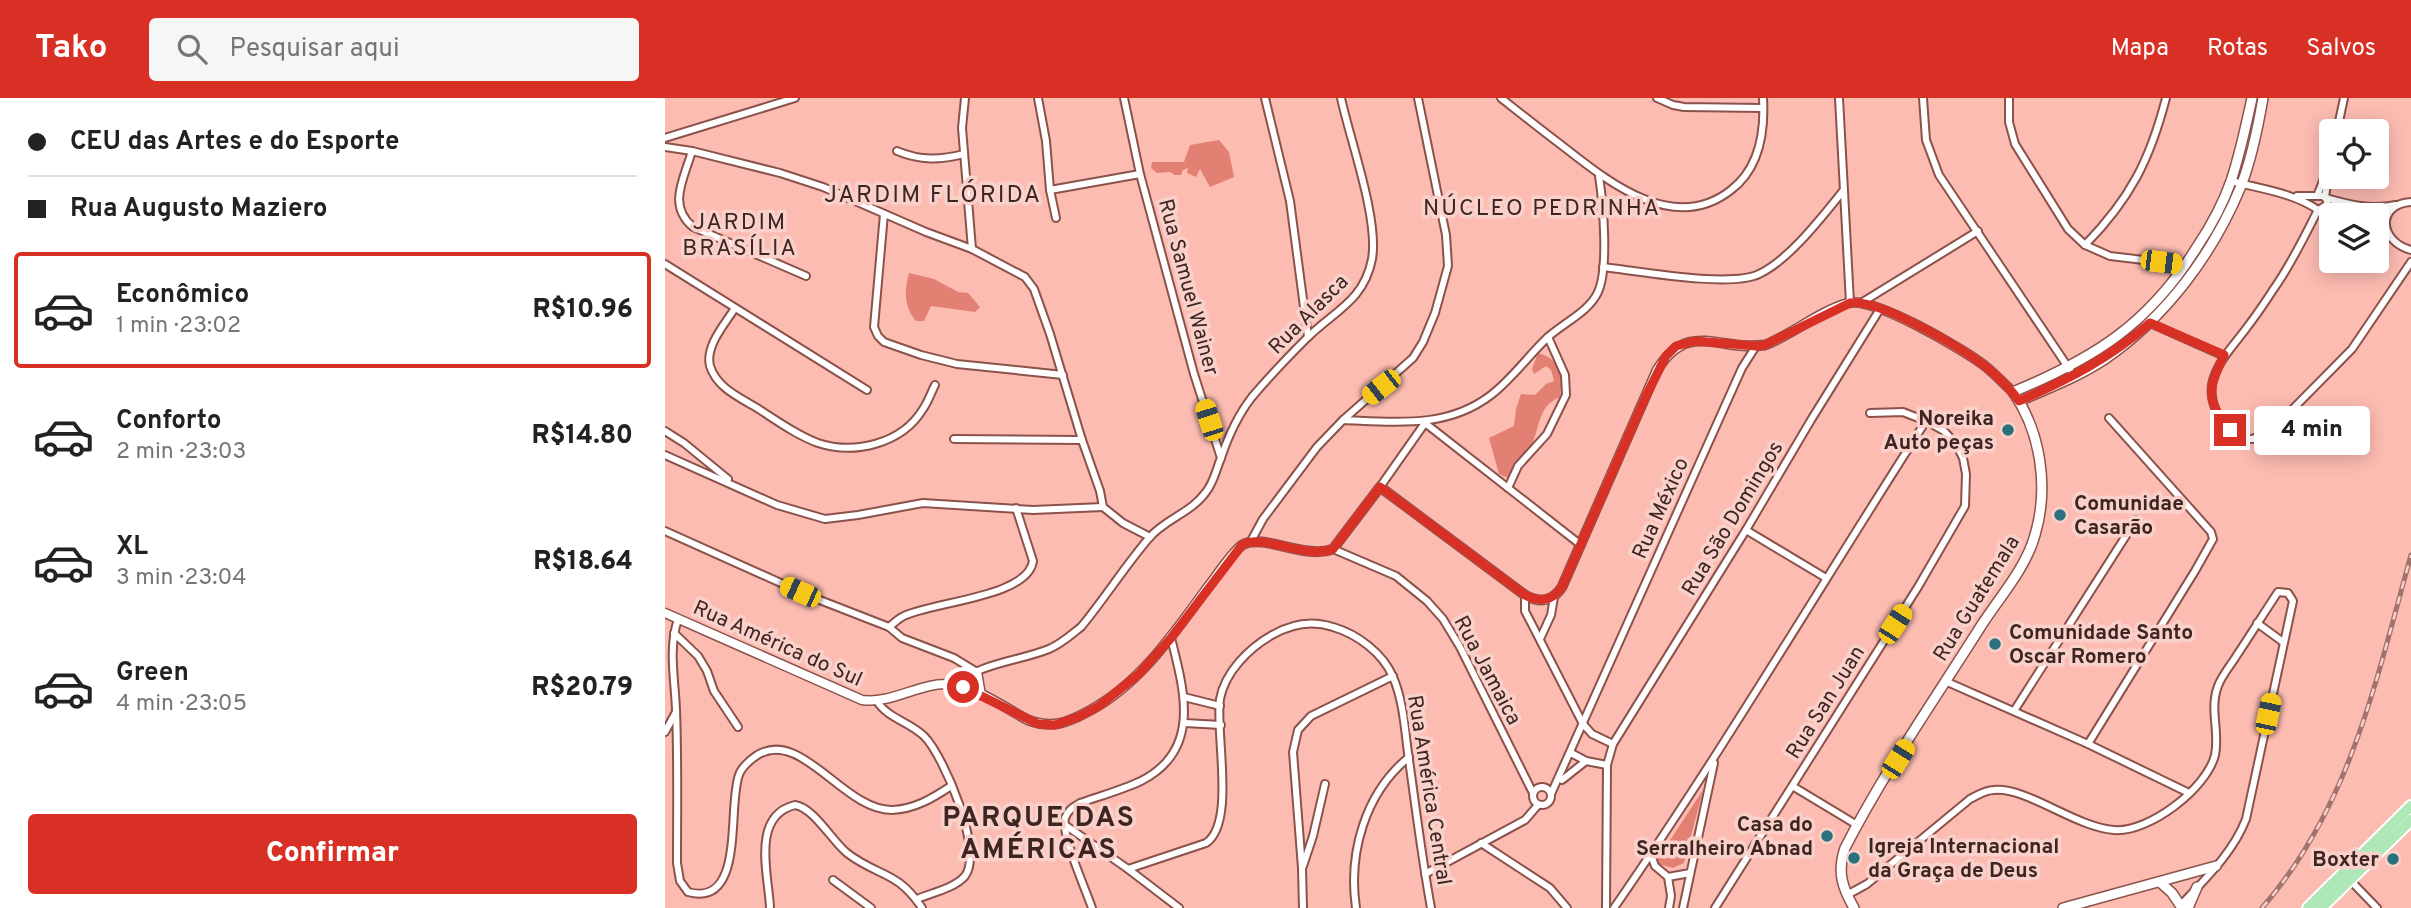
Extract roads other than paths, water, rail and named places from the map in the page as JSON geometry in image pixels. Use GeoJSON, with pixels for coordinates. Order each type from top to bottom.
{"type":"FeatureCollection","features":[{"type":"Feature","properties":{"kind":"highway"},"geometry":{"type":"LineString","coordinates":[[2308,908],[2411,806]]}},
{"type":"Feature","properties":{"kind":"highway"},"geometry":{"type":"LineString","coordinates":[[2321,908],[2411,820]]}},
{"type":"Feature","properties":{"kind":"main road"},"geometry":{"type":"LineString","coordinates":[[2072,372],[2135,324],[2156,303],[2186,265],[2220,208],[2231,181],[2252,98]]}},
{"type":"Feature","properties":{"kind":"main road"},"geometry":{"type":"LineString","coordinates":[[2016,396],[2103,360],[2150,323],[2169,303],[2215,237],[2242,184],[2263,98]]}},
{"type":"Feature","properties":{"kind":"main road","name":"Rua Guatemala"},"geometry":{"type":"LineString","coordinates":[[1854,908],[1841,880],[1841,860],[1857,825],[1945,681],[2010,583],[2027,554],[2036,531],[2041,496],[2038,452],[2031,426],[2016,396]]}},
{"type":"Feature","properties":{"kind":"main road"},"geometry":{"type":"LineString","coordinates":[[2063,908],[2216,866]]}},
{"type":"Feature","properties":{"kind":"main road"},"geometry":{"type":"LineString","coordinates":[[2161,883],[2182,908],[2197,887]]}},
{"type":"Feature","properties":{"kind":"street"},"geometry":{"type":"LineString","coordinates":[[665,138],[795,98]]}},
{"type":"Feature","properties":{"kind":"street"},"geometry":{"type":"LineString","coordinates":[[965,98],[962,115],[972,249]]}},
{"type":"Feature","properties":{"kind":"street"},"geometry":{"type":"LineString","coordinates":[[1038,98],[1056,218]]}},
{"type":"Feature","properties":{"kind":"street","name":"Rua Samuel Wainer"},"geometry":{"type":"LineString","coordinates":[[1124,98],[1140,174],[1193,374],[1221,458]]}},
{"type":"Feature","properties":{"kind":"street"},"geometry":{"type":"LineString","coordinates":[[1265,98],[1290,201],[1308,337]]}},
{"type":"Feature","properties":{"kind":"street","name":"Rua Alasca"},"geometry":{"type":"LineString","coordinates":[[1221,458],[1236,421],[1251,399],[1308,337],[1359,292],[1367,278],[1373,246],[1367,207],[1341,98]]}},
{"type":"Feature","properties":{"kind":"street"},"geometry":{"type":"LineString","coordinates":[[770,908],[765,845],[778,815],[785,808],[795,805],[808,811],[848,853],[898,880],[919,905],[957,883],[968,870],[970,847],[966,827],[951,786],[933,748],[924,737],[887,712],[877,701],[942,684],[956,684],[1038,724],[1055,725],[1065,723],[1099,706],[1139,674],[1171,638],[1237,549],[1251,541],[1263,519],[1292,479],[1343,420],[1413,358],[1435,313],[1448,266],[1444,223],[1418,98]]}},
{"type":"Feature","properties":{"kind":"street"},"geometry":{"type":"LineString","coordinates":[[1501,98],[1599,176],[1642,199],[1678,208],[1709,204],[1735,188],[1754,162],[1762,136],[1763,98]]}},
{"type":"Feature","properties":{"kind":"street"},"geometry":{"type":"LineString","coordinates":[[1657,98],[1684,107],[1763,108]]}},
{"type":"Feature","properties":{"kind":"street"},"geometry":{"type":"LineString","coordinates":[[1540,639],[1551,615],[1554,597],[1562,587],[1640,408],[1666,356],[1676,346],[1695,341],[1756,346],[1776,341],[1846,304],[1839,98]]}},
{"type":"Feature","properties":{"kind":"street"},"geometry":{"type":"LineString","coordinates":[[1923,98],[1926,140],[1939,175],[2072,372]]}},
{"type":"Feature","properties":{"kind":"street"},"geometry":{"type":"LineString","coordinates":[[2009,98],[2009,122],[2015,144],[2068,229],[2085,245],[2110,256],[2186,265]]}},
{"type":"Feature","properties":{"kind":"street"},"geometry":{"type":"LineString","coordinates":[[2085,245],[2124,200],[2141,172],[2166,98]]}},
{"type":"Feature","properties":{"kind":"street"},"geometry":{"type":"LineString","coordinates":[[2340,119],[2344,98]]}},
{"type":"Feature","properties":{"kind":"street"},"geometry":{"type":"LineString","coordinates":[[665,147],[692,151],[803,181],[972,249],[1018,272],[1030,283],[1050,334],[1103,507],[1123,523],[1150,537]]}},
{"type":"Feature","properties":{"kind":"street"},"geometry":{"type":"LineString","coordinates":[[692,151],[678,197],[678,206],[684,220],[693,227],[806,276]]}},
{"type":"Feature","properties":{"kind":"street"},"geometry":{"type":"LineString","coordinates":[[897,151],[916,158],[937,160],[964,154]]}},
{"type":"Feature","properties":{"kind":"street"},"geometry":{"type":"LineString","coordinates":[[1050,190],[1140,174]]}},
{"type":"Feature","properties":{"kind":"street"},"geometry":{"type":"LineString","coordinates":[[1343,420],[1425,422],[1461,411],[1492,394],[1548,337],[1592,302],[1601,285],[1603,267],[1599,176]]}},
{"type":"Feature","properties":{"kind":"street"},"geometry":{"type":"LineString","coordinates":[[2231,181],[2317,203],[2325,198],[2341,203]]}},
{"type":"Feature","properties":{"kind":"street"},"geometry":{"type":"LineString","coordinates":[[2322,189],[2303,239],[2275,287],[2224,355],[2213,378],[2211,400],[2217,414],[2239,436],[2246,439],[2260,437],[2279,424],[2353,349],[2411,262]]}},
{"type":"Feature","properties":{"kind":"street"},"geometry":{"type":"LineString","coordinates":[[2325,198],[2326,189]]}},
{"type":"Feature","properties":{"kind":"street"},"geometry":{"type":"LineString","coordinates":[[1603,267],[1715,279],[1749,278],[1773,267],[1813,227],[1843,191]]}},
{"type":"Feature","properties":{"kind":"street"},"geometry":{"type":"LineString","coordinates":[[2389,207],[2411,202]]}},
{"type":"Feature","properties":{"kind":"street"},"geometry":{"type":"LineString","coordinates":[[2389,215],[2399,205]]}},
{"type":"Feature","properties":{"kind":"street"},"geometry":{"type":"LineString","coordinates":[[884,214],[874,327],[884,342],[921,355],[970,365],[1063,375]]}},
{"type":"Feature","properties":{"kind":"street"},"geometry":{"type":"LineString","coordinates":[[1861,303],[1977,231]]}},
{"type":"Feature","properties":{"kind":"street"},"geometry":{"type":"LineString","coordinates":[[2389,235],[2396,244],[2411,250]]}},
{"type":"Feature","properties":{"kind":"street"},"geometry":{"type":"LineString","coordinates":[[665,264],[867,390]]}},
{"type":"Feature","properties":{"kind":"street","name":"Rua Guatemala"},"geometry":{"type":"LineString","coordinates":[[1846,304],[1861,303],[1905,320],[1986,367],[2016,396]]}},
{"type":"Feature","properties":{"kind":"street"},"geometry":{"type":"LineString","coordinates":[[735,308],[714,342],[710,354],[711,366],[722,386],[791,430],[819,443],[859,448],[881,442],[899,432],[922,411],[935,385]]}},
{"type":"Feature","properties":{"kind":"street","name":"Rua São Domingos"},"geometry":{"type":"LineString","coordinates":[[1606,908],[1607,765],[1613,744],[1880,309]]}},
{"type":"Feature","properties":{"kind":"street"},"geometry":{"type":"LineString","coordinates":[[2150,323],[2224,355]]}},
{"type":"Feature","properties":{"kind":"street"},"geometry":{"type":"LineString","coordinates":[[1509,488],[1518,466],[1548,434],[1566,395],[1565,374],[1548,337]]}},
{"type":"Feature","properties":{"kind":"street","name":"Rua México"},"geometry":{"type":"LineString","coordinates":[[1551,794],[1558,784],[1732,390],[1748,356],[1756,346]]}},
{"type":"Feature","properties":{"kind":"street","name":"Rua San Juan"},"geometry":{"type":"LineString","coordinates":[[1715,908],[1794,787],[1965,506],[1966,474],[1963,458],[1956,444],[1944,431],[1926,421],[1892,411],[1870,413]]}},
{"type":"Feature","properties":{"kind":"street"},"geometry":{"type":"LineString","coordinates":[[2088,744],[2196,571],[2213,535],[2109,418]]}},
{"type":"Feature","properties":{"kind":"street"},"geometry":{"type":"LineString","coordinates":[[1614,908],[1714,758],[1926,421]]}},
{"type":"Feature","properties":{"kind":"street"},"geometry":{"type":"LineString","coordinates":[[1333,549],[1425,422]]}},
{"type":"Feature","properties":{"kind":"street"},"geometry":{"type":"LineString","coordinates":[[1425,422],[1581,545]]}},
{"type":"Feature","properties":{"kind":"street"},"geometry":{"type":"LineString","coordinates":[[665,431],[684,443],[732,483]]}},
{"type":"Feature","properties":{"kind":"street"},"geometry":{"type":"LineString","coordinates":[[954,439],[1082,440]]}},
{"type":"Feature","properties":{"kind":"street"},"geometry":{"type":"LineString","coordinates":[[665,455],[787,509],[825,519],[858,516],[923,503],[1080,510],[1103,507]]}},
{"type":"Feature","properties":{"kind":"street"},"geometry":{"type":"LineString","coordinates":[[956,684],[977,671],[1049,649],[1067,639],[1095,611],[1150,537],[1199,500],[1211,485],[1221,458]]}},
{"type":"Feature","properties":{"kind":"street"},"geometry":{"type":"LineString","coordinates":[[1380,487],[1525,595],[1542,600],[1554,597]]}},
{"type":"Feature","properties":{"kind":"street"},"geometry":{"type":"LineString","coordinates":[[889,627],[903,616],[980,596],[1032,569],[1033,561],[1016,508]]}},
{"type":"Feature","properties":{"kind":"street"},"geometry":{"type":"LineString","coordinates":[[2014,711],[2136,520]]}},
{"type":"Feature","properties":{"kind":"street"},"geometry":{"type":"LineString","coordinates":[[1746,530],[1826,578]]}},
{"type":"Feature","properties":{"kind":"street"},"geometry":{"type":"LineString","coordinates":[[665,531],[812,597],[889,627],[902,638],[954,658],[977,671]]}},
{"type":"Feature","properties":{"kind":"street","name":"Rua Jamaica"},"geometry":{"type":"LineString","coordinates":[[1251,541],[1304,550],[1333,549],[1396,576],[1427,601],[1443,619],[1460,648],[1533,793]]}},
{"type":"Feature","properties":{"kind":"street"},"geometry":{"type":"LineString","coordinates":[[1847,895],[1867,884],[1959,807],[1985,791],[2008,791],[2087,824],[2116,830],[2134,828],[2151,820],[2189,793],[2205,776],[2215,754],[2217,740],[2214,703],[2220,681],[2281,591],[2291,595],[2293,601],[2246,819],[2239,835],[2197,887]]}},
{"type":"Feature","properties":{"kind":"street"},"geometry":{"type":"LineString","coordinates":[[1525,595],[1525,611],[1583,724],[1592,734],[1613,744]]}},
{"type":"Feature","properties":{"kind":"street","name":"Rua América do Sul"},"geometry":{"type":"LineString","coordinates":[[665,613],[852,697],[877,701]]}},
{"type":"Feature","properties":{"kind":"street"},"geometry":{"type":"LineString","coordinates":[[678,619],[669,659],[676,710],[677,863],[683,888],[695,895],[715,893],[723,885],[728,869],[739,775],[750,762],[767,750],[777,748],[802,758],[857,800],[876,808],[911,808],[951,786]]}},
{"type":"Feature","properties":{"kind":"street"},"geometry":{"type":"LineString","coordinates":[[2257,623],[2283,642]]}},
{"type":"Feature","properties":{"kind":"street","name":"Rua América Central"},"geometry":{"type":"LineString","coordinates":[[1128,869],[1206,843],[1215,835],[1221,814],[1220,706],[1230,675],[1249,651],[1282,629],[1324,624],[1352,634],[1380,658],[1393,676],[1409,757],[1431,908]]}},
{"type":"Feature","properties":{"kind":"street"},"geometry":{"type":"LineString","coordinates":[[674,633],[698,656],[714,691],[738,727]]}},
{"type":"Feature","properties":{"kind":"street"},"geometry":{"type":"LineString","coordinates":[[1092,908],[1066,835],[1066,817],[1071,808],[1080,803],[1142,780],[1159,769],[1176,748],[1185,723],[1184,697],[1171,638]]}},
{"type":"Feature","properties":{"kind":"street"},"geometry":{"type":"LineString","coordinates":[[970,690],[977,671]]}},
{"type":"Feature","properties":{"kind":"street"},"geometry":{"type":"LineString","coordinates":[[977,671],[981,695]]}},
{"type":"Feature","properties":{"kind":"street"},"geometry":{"type":"LineString","coordinates":[[1303,908],[1293,752],[1298,730],[1311,716],[1393,676]]}},
{"type":"Feature","properties":{"kind":"street"},"geometry":{"type":"LineString","coordinates":[[1945,681],[2088,744],[2189,793]]}},
{"type":"Feature","properties":{"kind":"street"},"geometry":{"type":"LineString","coordinates":[[1184,697],[1220,706]]}},
{"type":"Feature","properties":{"kind":"street"},"geometry":{"type":"LineString","coordinates":[[665,732],[676,710]]}},
{"type":"Feature","properties":{"kind":"street"},"geometry":{"type":"LineString","coordinates":[[1185,723],[1221,725]]}},
{"type":"Feature","properties":{"kind":"street"},"geometry":{"type":"LineString","coordinates":[[1571,753],[1586,761],[1607,765]]}},
{"type":"Feature","properties":{"kind":"street"},"geometry":{"type":"LineString","coordinates":[[1356,908],[1353,870],[1355,851],[1364,823],[1387,777],[1409,757]]}},
{"type":"Feature","properties":{"kind":"street"},"geometry":{"type":"LineString","coordinates":[[1683,908],[1714,758]]}},
{"type":"Feature","properties":{"kind":"street"},"geometry":{"type":"LineString","coordinates":[[1558,784],[1586,761]]}},
{"type":"Feature","properties":{"kind":"street","name":"Rua México"},"geometry":{"type":"LineString","coordinates":[[1543,787],[1562,773]]}},
{"type":"Feature","properties":{"kind":"street"},"geometry":{"type":"LineString","coordinates":[[1425,874],[1525,820],[1538,805],[1548,804],[1551,794],[1525,779]]}},
{"type":"Feature","properties":{"kind":"street"},"geometry":{"type":"LineString","coordinates":[[1302,868],[1313,836],[1325,784]]}},
{"type":"Feature","properties":{"kind":"street"},"geometry":{"type":"LineString","coordinates":[[1538,805],[1533,800],[1533,793],[1543,787]]}},
{"type":"Feature","properties":{"kind":"street"},"geometry":{"type":"LineString","coordinates":[[1794,787],[1857,825]]}},
{"type":"Feature","properties":{"kind":"street"},"geometry":{"type":"LineString","coordinates":[[1065,825],[1179,908]]}},
{"type":"Feature","properties":{"kind":"street"},"geometry":{"type":"LineString","coordinates":[[1481,843],[1551,888],[1567,908]]}},
{"type":"Feature","properties":{"kind":"street"},"geometry":{"type":"LineString","coordinates":[[1651,855],[1655,866],[1668,877],[1671,896],[1669,908]]}},
{"type":"Feature","properties":{"kind":"street"},"geometry":{"type":"LineString","coordinates":[[1642,867],[1655,866]]}},
{"type":"Feature","properties":{"kind":"street"},"geometry":{"type":"LineString","coordinates":[[1668,877],[1690,873]]}},
{"type":"Feature","properties":{"kind":"street"},"geometry":{"type":"LineString","coordinates":[[833,880],[871,908]]}},
{"type":"Feature","properties":{"kind":"street"},"geometry":{"type":"LineString","coordinates":[[2350,880],[2377,908]]}},
{"type":"Feature","properties":{"kind":"railway"},"geometry":{"type":"LineString","coordinates":[[2262,908],[2292,869],[2339,785],[2372,695],[2411,555]]}},
{"type":"Feature","properties":{"kind":"place","name":"Noreika Auto peças"},"geometry":{"type":"Point","coordinates":[2008,430]}},
{"type":"Feature","properties":{"kind":"place","name":"Comunidae Casarão"},"geometry":{"type":"Point","coordinates":[2060,515]}},
{"type":"Feature","properties":{"kind":"place","name":"Comunidade Santo Oscar Romero"},"geometry":{"type":"Point","coordinates":[1995,644]}},
{"type":"Feature","properties":{"kind":"place","name":"Casa do Serralheiro Abnad"},"geometry":{"type":"Point","coordinates":[1827,836]}},
{"type":"Feature","properties":{"kind":"place","name":"Igreja Internacional da Graça de Deus"},"geometry":{"type":"Point","coordinates":[1854,858]}},
{"type":"Feature","properties":{"kind":"place","name":"Boxter"},"geometry":{"type":"Point","coordinates":[2393,859]}},
{"type":"Feature","properties":{"kind":"district","name":"JARDIM FLÓRIDA"},"geometry":{"type":"Point","coordinates":[933,194]}},
{"type":"Feature","properties":{"kind":"district","name":"NÚCLEO PEDRINHA"},"geometry":{"type":"Point","coordinates":[1542,207]}},
{"type":"Feature","properties":{"kind":"district","name":"JARDIM BRASÍLIA"},"geometry":{"type":"Point","coordinates":[740,234]}},
{"type":"Feature","properties":{"kind":"district","name":"PARQUE DAS AMÉRICAS"},"geometry":{"type":"Point","coordinates":[1039,832]}}]}
